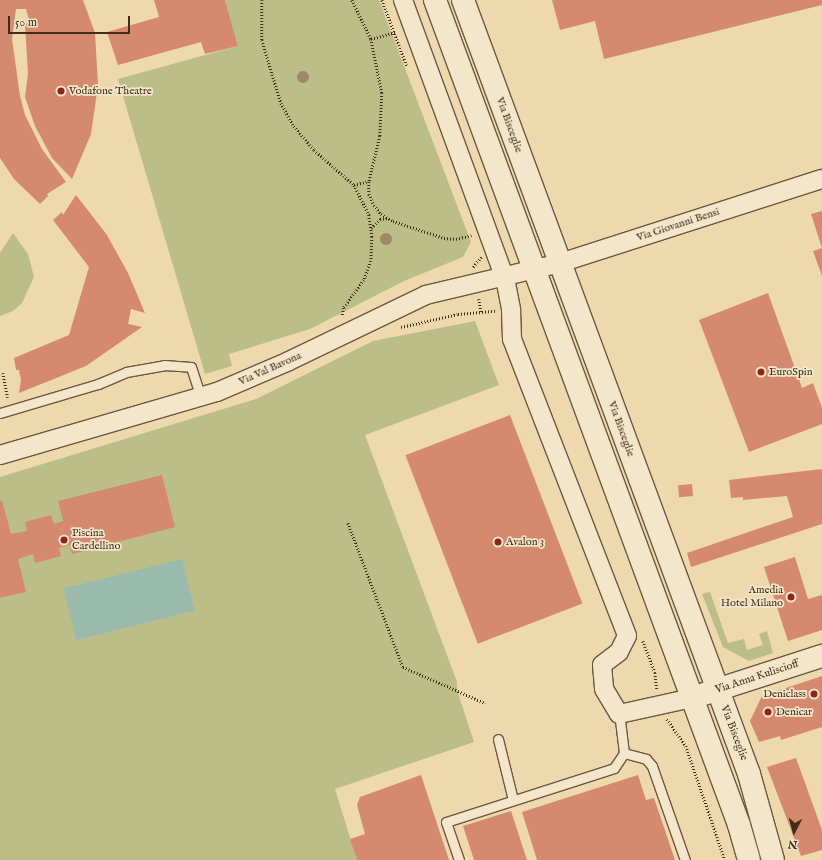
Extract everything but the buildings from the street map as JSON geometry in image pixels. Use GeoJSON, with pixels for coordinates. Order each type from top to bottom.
{"type":"FeatureCollection","features":[{"type":"Feature","properties":{"kind":"main road"},"geometry":{"type":"LineString","coordinates":[[435,0],[692,698],[749,860]]}},
{"type":"Feature","properties":{"kind":"main road","name":"Via Bisceglie"},"geometry":{"type":"LineString","coordinates":[[463,0],[749,774],[773,860]]}},
{"type":"Feature","properties":{"kind":"main road","name":"Via Anna Kuliscioff"},"geometry":{"type":"LineString","coordinates":[[692,698],[822,656]]}},
{"type":"Feature","properties":{"kind":"street"},"geometry":{"type":"LineString","coordinates":[[403,0],[504,278],[511,310],[512,339],[627,636],[620,652],[602,665],[604,689],[619,714],[692,698]]}},
{"type":"Feature","properties":{"kind":"street","name":"Via Giovanni Bensi"},"geometry":{"type":"LineString","coordinates":[[534,270],[822,179]]}},
{"type":"Feature","properties":{"kind":"street","name":"Via Val Bavona"},"geometry":{"type":"LineString","coordinates":[[0,455],[201,397],[289,361],[426,295],[534,270]]}},
{"type":"Feature","properties":{"kind":"lane"},"geometry":{"type":"LineString","coordinates":[[0,413],[98,384],[126,372],[164,364],[191,367],[201,397]]}},
{"type":"Feature","properties":{"kind":"lane"},"geometry":{"type":"LineString","coordinates":[[458,860],[446,822],[614,768],[624,753],[619,714]]}},
{"type":"Feature","properties":{"kind":"lane"},"geometry":{"type":"LineString","coordinates":[[498,739],[513,800]]}},
{"type":"Feature","properties":{"kind":"lane"},"geometry":{"type":"LineString","coordinates":[[624,753],[646,760],[652,766],[685,860]]}},
{"type":"Feature","properties":{"kind":"path"},"geometry":{"type":"LineString","coordinates":[[262,0],[262,40],[281,103],[294,126],[314,150],[354,185],[368,216],[371,228],[371,261],[364,280],[344,308],[342,316]]}},
{"type":"Feature","properties":{"kind":"path"},"geometry":{"type":"LineString","coordinates":[[352,0],[371,39],[382,93],[382,114],[377,155],[369,181],[369,194],[374,205],[388,218],[444,238],[456,239],[476,234]]}},
{"type":"Feature","properties":{"kind":"path"},"geometry":{"type":"LineString","coordinates":[[371,39],[400,30]]}},
{"type":"Feature","properties":{"kind":"path"},"geometry":{"type":"LineString","coordinates":[[354,185],[369,181]]}},
{"type":"Feature","properties":{"kind":"path"},"geometry":{"type":"LineString","coordinates":[[371,228],[380,219],[388,218]]}},
{"type":"Feature","properties":{"kind":"path"},"geometry":{"type":"LineString","coordinates":[[473,271],[473,263],[479,258]]}},
{"type":"Feature","properties":{"kind":"path"},"geometry":{"type":"LineString","coordinates":[[3,373],[10,411]]}},
{"type":"Feature","properties":{"kind":"path"},"geometry":{"type":"LineString","coordinates":[[348,523],[403,667],[485,703]]}},
{"type":"Feature","properties":{"kind":"path"},"geometry":{"type":"LineString","coordinates":[[655,673],[657,690]]}},
{"type":"Feature","properties":{"kind":"path"},"geometry":{"type":"LineString","coordinates":[[668,722],[686,746],[725,860]]}},
{"type":"Feature","properties":{"kind":"green space"},"geometry":{"type":"Polygon","coordinates":[[[225,0],[379,0],[471,242],[463,257],[404,281],[310,329],[229,354],[232,366],[205,374],[118,79],[238,46],[225,0]]]}},
{"type":"Feature","properties":{"kind":"green space"},"geometry":{"type":"Polygon","coordinates":[[[13,233],[28,254],[34,277],[22,303],[13,311],[0,316],[0,253],[13,233]]]}},
{"type":"Feature","properties":{"kind":"green space"},"geometry":{"type":"Polygon","coordinates":[[[475,321],[499,385],[365,435],[457,682],[457,690],[474,742],[335,789],[357,860],[0,860],[0,477],[256,399],[373,341],[475,321]]]}},
{"type":"Feature","properties":{"kind":"green space"},"geometry":{"type":"Polygon","coordinates":[[[710,592],[728,643],[744,639],[747,650],[763,645],[759,634],[767,631],[773,653],[749,661],[723,647],[702,594],[710,592]]]}},
{"type":"Feature","properties":{"kind":"shaded area"},"geometry":{"type":"Polygon","coordinates":[[[182,559],[195,610],[76,640],[64,589],[182,559]]]}},
{"type":"Feature","properties":{"kind":"place","name":"Vodafone Theatre"},"geometry":{"type":"Point","coordinates":[61,91]}},
{"type":"Feature","properties":{"kind":"place","name":"EuroSpin"},"geometry":{"type":"Point","coordinates":[761,372]}},
{"type":"Feature","properties":{"kind":"place","name":"Piscina Cardellino"},"geometry":{"type":"Point","coordinates":[64,540]}},
{"type":"Feature","properties":{"kind":"place","name":"Avalon 3"},"geometry":{"type":"Point","coordinates":[498,542]}},
{"type":"Feature","properties":{"kind":"place","name":"Amedia Hotel Milano"},"geometry":{"type":"Point","coordinates":[791,597]}},
{"type":"Feature","properties":{"kind":"place","name":"Deniclass"},"geometry":{"type":"Point","coordinates":[814,694]}},
{"type":"Feature","properties":{"kind":"place","name":"Denicar"},"geometry":{"type":"Point","coordinates":[768,712]}}]}
